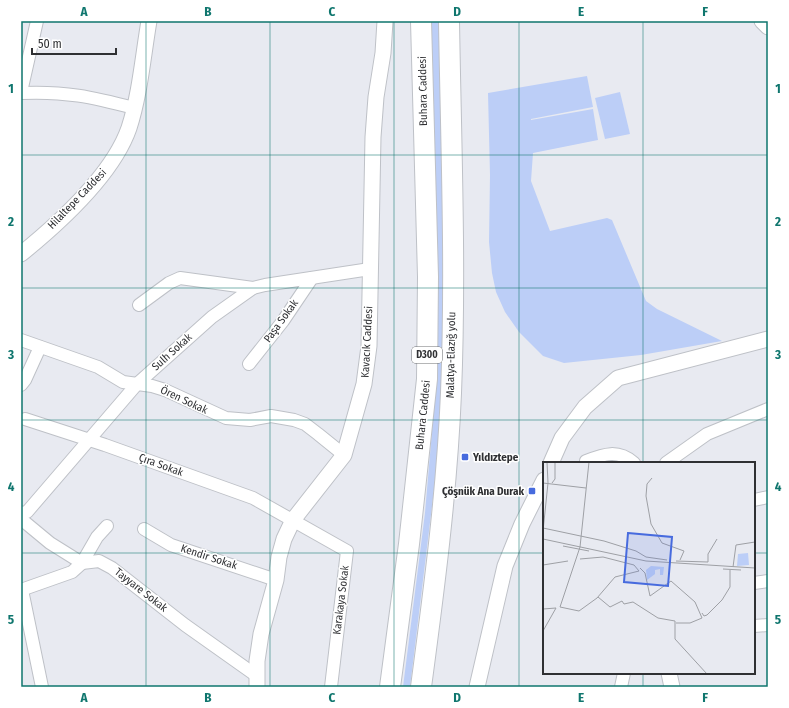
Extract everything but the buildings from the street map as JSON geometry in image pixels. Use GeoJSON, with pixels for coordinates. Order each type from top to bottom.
{"type":"FeatureCollection","features":[{"type":"Feature","properties":{"kind":"highway","name":"Buhara Caddesi"},"geometry":{"type":"LineString","coordinates":[[390,687],[409,544],[427,379],[428,277],[421,21]]}},
{"type":"Feature","properties":{"kind":"highway","name":"Malatya-Elazığ yolu"},"geometry":{"type":"LineString","coordinates":[[421,687],[448,448],[451,392],[453,234],[449,21]]}},
{"type":"Feature","properties":{"kind":"street"},"geometry":{"type":"LineString","coordinates":[[37,21],[21,92],[69,93],[134,108]]}},
{"type":"Feature","properties":{"kind":"street","name":"Hilaltepe Caddesi"},"geometry":{"type":"LineString","coordinates":[[21,254],[91,187],[119,150],[129,129],[134,108],[149,21]]}},
{"type":"Feature","properties":{"kind":"street","name":"Kavacık Caddesi"},"geometry":{"type":"LineString","coordinates":[[257,681],[257,661],[261,634],[276,580],[279,557],[293,520],[344,455],[364,384],[369,346],[375,110],[383,53],[385,21]]}},
{"type":"Feature","properties":{"kind":"street"},"geometry":{"type":"LineString","coordinates":[[762,21],[768,27]]}},
{"type":"Feature","properties":{"kind":"street","name":"Sulh Sokak"},"geometry":{"type":"LineString","coordinates":[[21,513],[27,512],[137,384],[212,317],[253,288],[370,269]]}},
{"type":"Feature","properties":{"kind":"street"},"geometry":{"type":"LineString","coordinates":[[139,305],[169,283],[180,278],[253,288]]}},
{"type":"Feature","properties":{"kind":"street","name":"Paşa Sokak"},"geometry":{"type":"LineString","coordinates":[[249,364],[283,321],[312,278]]}},
{"type":"Feature","properties":{"kind":"street"},"geometry":{"type":"LineString","coordinates":[[551,462],[562,438],[585,408],[618,378],[768,338]]}},
{"type":"Feature","properties":{"kind":"street","name":"Ören Sokak"},"geometry":{"type":"LineString","coordinates":[[21,340],[98,367],[123,382],[165,390],[226,418],[250,420],[271,416],[294,420],[305,424],[344,455]]}},
{"type":"Feature","properties":{"kind":"street"},"geometry":{"type":"LineString","coordinates":[[21,385],[25,380],[40,347]]}},
{"type":"Feature","properties":{"kind":"street"},"geometry":{"type":"LineString","coordinates":[[667,462],[707,434],[768,408]]}},
{"type":"Feature","properties":{"kind":"street","name":"Çıra Sokak"},"geometry":{"type":"LineString","coordinates":[[25,419],[253,498],[293,520]]}},
{"type":"Feature","properties":{"kind":"street"},"geometry":{"type":"LineString","coordinates":[[586,462],[607,453],[627,458],[633,462]]}},
{"type":"Feature","properties":{"kind":"street"},"geometry":{"type":"LineString","coordinates":[[477,687],[505,566],[522,524],[543,482]]}},
{"type":"Feature","properties":{"kind":"street"},"geometry":{"type":"LineString","coordinates":[[755,500],[768,497]]}},
{"type":"Feature","properties":{"kind":"street"},"geometry":{"type":"LineString","coordinates":[[21,518],[50,543],[82,563]]}},
{"type":"Feature","properties":{"kind":"street","name":"Karakaya Sokak"},"geometry":{"type":"LineString","coordinates":[[293,520],[347,551],[331,687]]}},
{"type":"Feature","properties":{"kind":"street"},"geometry":{"type":"LineString","coordinates":[[42,687],[21,590],[72,572],[82,563],[97,538],[107,526]]}},
{"type":"Feature","properties":{"kind":"street","name":"Kendir Sokak"},"geometry":{"type":"LineString","coordinates":[[144,529],[171,545],[276,580]]}},
{"type":"Feature","properties":{"kind":"street","name":"Tayyare Sokak"},"geometry":{"type":"LineString","coordinates":[[82,563],[98,561],[112,568],[257,681]]}},
{"type":"Feature","properties":{"kind":"street"},"geometry":{"type":"LineString","coordinates":[[755,583],[768,581]]}},
{"type":"Feature","properties":{"kind":"street"},"geometry":{"type":"LineString","coordinates":[[755,626],[768,625]]}},
{"type":"Feature","properties":{"kind":"street"},"geometry":{"type":"LineString","coordinates":[[621,687],[624,674]]}},
{"type":"Feature","properties":{"kind":"street"},"geometry":{"type":"LineString","coordinates":[[669,674],[672,687]]}},
{"type":"Feature","properties":{"kind":"shaded area"},"geometry":{"type":"Polygon","coordinates":[[[430,21],[440,21],[444,348],[441,432],[410,687],[403,687],[425,513],[432,431],[436,348],[430,21]]]}},
{"type":"Feature","properties":{"kind":"shaded area"},"geometry":{"type":"Polygon","coordinates":[[[587,76],[593,107],[531,119],[593,109],[598,140],[533,153],[531,181],[550,231],[607,218],[612,220],[646,301],[657,309],[722,341],[641,355],[564,363],[543,356],[519,332],[505,312],[496,292],[492,273],[489,242],[490,175],[488,93],[587,76]]]}},
{"type":"Feature","properties":{"kind":"shaded area"},"geometry":{"type":"Polygon","coordinates":[[[620,92],[630,134],[605,139],[595,98],[620,92]]]}},
{"type":"Feature","properties":{"kind":"place","name":"Yıldıztepe"},"geometry":{"type":"Point","coordinates":[465,457]}},
{"type":"Feature","properties":{"kind":"place","name":"Çöşnük Ana Durak"},"geometry":{"type":"Point","coordinates":[532,491]}}]}
